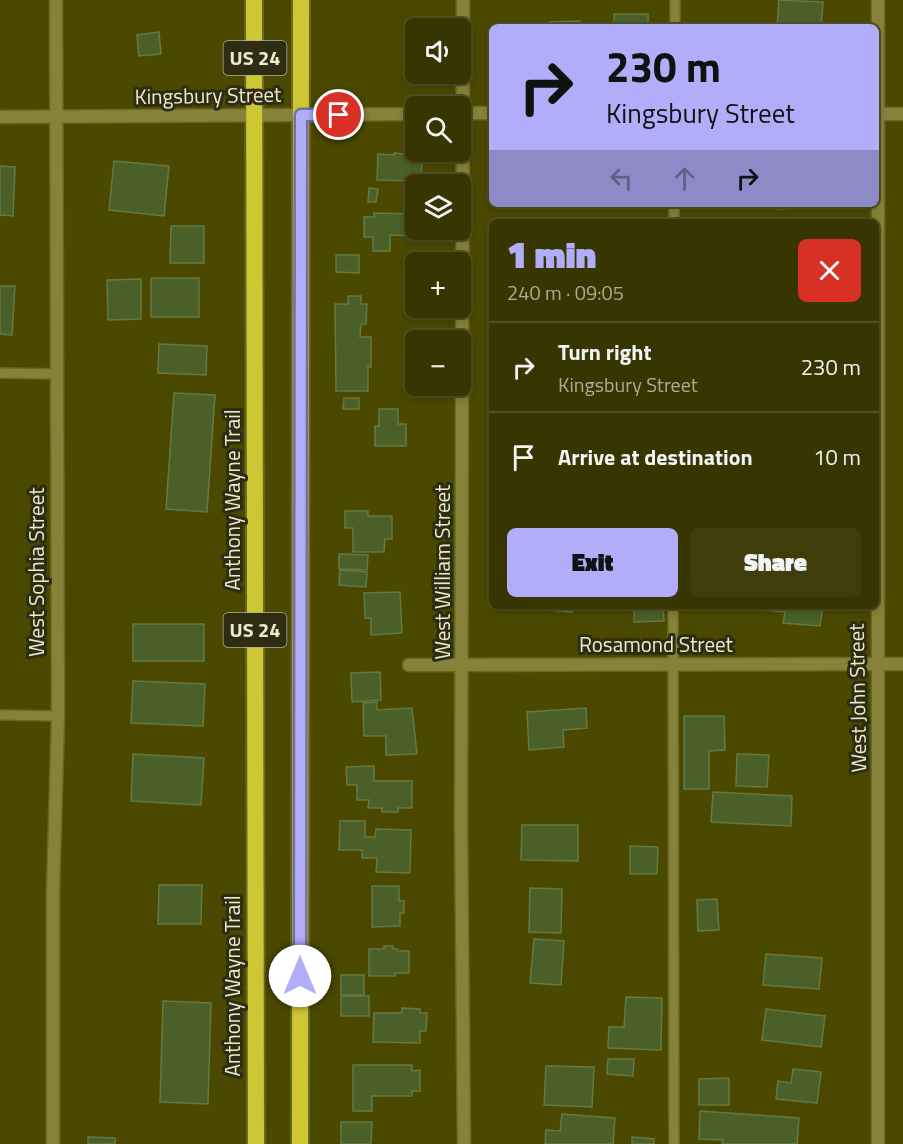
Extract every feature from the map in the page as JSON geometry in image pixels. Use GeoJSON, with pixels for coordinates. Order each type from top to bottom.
{"type":"FeatureCollection","features":[{"type":"Feature","properties":{"kind":"highway","name":"Anthony Wayne Trail"},"geometry":{"type":"LineString","coordinates":[[255,0],[256,1144]]}},
{"type":"Feature","properties":{"kind":"highway","name":"US 24"},"geometry":{"type":"LineString","coordinates":[[300,1144],[301,0]]}},
{"type":"Feature","properties":{"kind":"street","name":"West Sophia Street"},"geometry":{"type":"LineString","coordinates":[[53,1144],[53,904],[58,716],[56,0]]}},
{"type":"Feature","properties":{"kind":"street","name":"West William Street"},"geometry":{"type":"LineString","coordinates":[[462,96],[463,0]]}},
{"type":"Feature","properties":{"kind":"street","name":"West John Street"},"geometry":{"type":"LineString","coordinates":[[878,0],[878,24]]}},
{"type":"Feature","properties":{"kind":"street"},"geometry":{"type":"LineString","coordinates":[[471,113],[489,113]]}},
{"type":"Feature","properties":{"kind":"street","name":"Kingsbury Street"},"geometry":{"type":"LineString","coordinates":[[0,117],[405,114]]}},
{"type":"Feature","properties":{"kind":"street"},"geometry":{"type":"LineString","coordinates":[[879,114],[903,114]]}},
{"type":"Feature","properties":{"kind":"street","name":"West William Street"},"geometry":{"type":"LineString","coordinates":[[462,162],[461,836],[464,1144]]}},
{"type":"Feature","properties":{"kind":"street","name":"West John Street"},"geometry":{"type":"LineString","coordinates":[[877,609],[878,1144]]}},
{"type":"Feature","properties":{"kind":"street","name":"Rosamond Street"},"geometry":{"type":"LineString","coordinates":[[409,665],[903,664]]}},
{"type":"Feature","properties":{"kind":"lane"},"geometry":{"type":"LineString","coordinates":[[675,0],[675,24]]}},
{"type":"Feature","properties":{"kind":"lane"},"geometry":{"type":"LineString","coordinates":[[0,373],[56,374]]}},
{"type":"Feature","properties":{"kind":"lane"},"geometry":{"type":"LineString","coordinates":[[673,609],[674,1144]]}},
{"type":"Feature","properties":{"kind":"lane"},"geometry":{"type":"LineString","coordinates":[[0,715],[58,716]]}},
{"type":"Feature","properties":{"kind":"building"},"geometry":{"type":"Polygon","coordinates":[[[779,0],[823,2],[821,24],[777,24],[779,0]]]}},
{"type":"Feature","properties":{"kind":"building"},"geometry":{"type":"Polygon","coordinates":[[[614,14],[648,14],[648,24],[614,24],[614,14]]]}},
{"type":"Feature","properties":{"kind":"building"},"geometry":{"type":"Polygon","coordinates":[[[580,21],[580,24],[550,24],[550,22],[580,21]]]}},
{"type":"Feature","properties":{"kind":"building"},"geometry":{"type":"Polygon","coordinates":[[[159,32],[161,54],[139,56],[137,35],[159,32]]]}},
{"type":"Feature","properties":{"kind":"building"},"geometry":{"type":"Polygon","coordinates":[[[394,153],[405,154],[405,162],[422,163],[421,174],[405,174],[405,181],[377,180],[378,154],[394,155],[394,153]]]}},
{"type":"Feature","properties":{"kind":"building"},"geometry":{"type":"Polygon","coordinates":[[[114,161],[169,166],[164,216],[109,210],[114,161]]]}},
{"type":"Feature","properties":{"kind":"building"},"geometry":{"type":"Polygon","coordinates":[[[0,166],[15,167],[13,216],[0,215],[0,166]]]}},
{"type":"Feature","properties":{"kind":"building"},"geometry":{"type":"Polygon","coordinates":[[[369,188],[378,189],[376,202],[368,202],[369,188]]]}},
{"type":"Feature","properties":{"kind":"building"},"geometry":{"type":"Polygon","coordinates":[[[777,207],[826,207],[777,209],[777,207]]]}},
{"type":"Feature","properties":{"kind":"building"},"geometry":{"type":"Polygon","coordinates":[[[374,213],[405,214],[405,236],[390,235],[390,251],[373,251],[373,237],[364,237],[364,217],[374,217],[374,213]]]}},
{"type":"Feature","properties":{"kind":"building"},"geometry":{"type":"Polygon","coordinates":[[[171,226],[204,226],[204,263],[170,263],[171,226]]]}},
{"type":"Feature","properties":{"kind":"building"},"geometry":{"type":"Polygon","coordinates":[[[336,255],[359,255],[359,273],[336,272],[336,255]]]}},
{"type":"Feature","properties":{"kind":"building"},"geometry":{"type":"Polygon","coordinates":[[[151,278],[199,278],[199,317],[151,317],[151,278]]]}},
{"type":"Feature","properties":{"kind":"building"},"geometry":{"type":"Polygon","coordinates":[[[141,279],[141,319],[108,320],[107,280],[141,279]]]}},
{"type":"Feature","properties":{"kind":"building"},"geometry":{"type":"Polygon","coordinates":[[[0,286],[15,286],[12,335],[0,334],[0,286]]]}},
{"type":"Feature","properties":{"kind":"building"},"geometry":{"type":"Polygon","coordinates":[[[348,296],[361,296],[361,304],[367,304],[366,324],[361,324],[360,337],[371,337],[368,391],[336,391],[335,304],[348,304],[348,296]]]}},
{"type":"Feature","properties":{"kind":"building"},"geometry":{"type":"Polygon","coordinates":[[[159,344],[207,346],[206,375],[158,373],[159,344]]]}},
{"type":"Feature","properties":{"kind":"building"},"geometry":{"type":"Polygon","coordinates":[[[174,393],[215,395],[207,512],[166,509],[174,393]]]}},
{"type":"Feature","properties":{"kind":"building"},"geometry":{"type":"Polygon","coordinates":[[[344,398],[359,398],[359,409],[343,409],[344,398]]]}},
{"type":"Feature","properties":{"kind":"building"},"geometry":{"type":"Polygon","coordinates":[[[379,409],[398,409],[398,424],[406,424],[406,446],[375,446],[375,426],[379,426],[379,409]]]}},
{"type":"Feature","properties":{"kind":"building"},"geometry":{"type":"Polygon","coordinates":[[[345,511],[368,511],[368,516],[392,516],[392,539],[385,539],[384,552],[353,552],[353,528],[345,528],[345,511]]]}},
{"type":"Feature","properties":{"kind":"building"},"geometry":{"type":"Polygon","coordinates":[[[339,554],[368,555],[367,570],[339,569],[339,554]]]}},
{"type":"Feature","properties":{"kind":"building"},"geometry":{"type":"Polygon","coordinates":[[[340,570],[367,572],[366,587],[339,585],[340,570]]]}},
{"type":"Feature","properties":{"kind":"building"},"geometry":{"type":"Polygon","coordinates":[[[400,592],[402,633],[371,635],[371,618],[365,618],[364,593],[400,592]]]}},
{"type":"Feature","properties":{"kind":"building"},"geometry":{"type":"Polygon","coordinates":[[[536,609],[572,609],[572,612],[536,609]]]}},
{"type":"Feature","properties":{"kind":"building"},"geometry":{"type":"Polygon","coordinates":[[[634,609],[663,609],[664,621],[634,622],[634,609]]]}},
{"type":"Feature","properties":{"kind":"building"},"geometry":{"type":"Polygon","coordinates":[[[823,609],[820,626],[783,623],[785,612],[763,610],[823,609]]]}},
{"type":"Feature","properties":{"kind":"building"},"geometry":{"type":"Polygon","coordinates":[[[133,624],[204,624],[204,661],[133,661],[133,624]]]}},
{"type":"Feature","properties":{"kind":"building"},"geometry":{"type":"Polygon","coordinates":[[[380,672],[381,700],[352,702],[351,673],[380,672]]]}},
{"type":"Feature","properties":{"kind":"building"},"geometry":{"type":"Polygon","coordinates":[[[133,681],[205,684],[203,726],[131,723],[133,681]]]}},
{"type":"Feature","properties":{"kind":"building"},"geometry":{"type":"Polygon","coordinates":[[[377,702],[377,710],[412,708],[417,754],[386,755],[386,736],[364,736],[363,703],[377,702]]]}},
{"type":"Feature","properties":{"kind":"building"},"geometry":{"type":"Polygon","coordinates":[[[586,708],[587,728],[563,730],[564,747],[529,750],[527,712],[586,708]]]}},
{"type":"Feature","properties":{"kind":"building"},"geometry":{"type":"Polygon","coordinates":[[[684,716],[724,716],[725,750],[709,751],[709,789],[684,789],[684,716]]]}},
{"type":"Feature","properties":{"kind":"building"},"geometry":{"type":"Polygon","coordinates":[[[133,754],[204,758],[201,805],[131,801],[133,754]]]}},
{"type":"Feature","properties":{"kind":"building"},"geometry":{"type":"Polygon","coordinates":[[[737,754],[769,755],[767,787],[736,786],[737,754]]]}},
{"type":"Feature","properties":{"kind":"building"},"geometry":{"type":"Polygon","coordinates":[[[374,766],[374,781],[412,781],[412,808],[398,808],[398,812],[382,812],[382,808],[368,808],[369,800],[357,800],[357,785],[347,785],[346,767],[374,766]]]}},
{"type":"Feature","properties":{"kind":"building"},"geometry":{"type":"Polygon","coordinates":[[[713,792],[792,796],[791,826],[711,822],[713,792]]]}},
{"type":"Feature","properties":{"kind":"building"},"geometry":{"type":"Polygon","coordinates":[[[340,821],[365,821],[365,837],[375,837],[376,829],[411,830],[410,873],[376,872],[377,858],[362,858],[362,850],[339,850],[340,821]]]}},
{"type":"Feature","properties":{"kind":"building"},"geometry":{"type":"Polygon","coordinates":[[[522,825],[578,825],[578,861],[521,860],[522,825]]]}},
{"type":"Feature","properties":{"kind":"building"},"geometry":{"type":"Polygon","coordinates":[[[630,846],[658,847],[657,874],[630,874],[630,846]]]}},
{"type":"Feature","properties":{"kind":"building"},"geometry":{"type":"Polygon","coordinates":[[[159,885],[202,885],[201,924],[158,924],[159,885]]]}},
{"type":"Feature","properties":{"kind":"building"},"geometry":{"type":"Polygon","coordinates":[[[372,886],[399,886],[399,901],[404,901],[404,913],[400,913],[400,926],[372,927],[372,886]]]}},
{"type":"Feature","properties":{"kind":"building"},"geometry":{"type":"Polygon","coordinates":[[[530,888],[562,889],[561,933],[529,932],[530,888]]]}},
{"type":"Feature","properties":{"kind":"building"},"geometry":{"type":"Polygon","coordinates":[[[717,899],[719,930],[698,931],[697,900],[717,899]]]}},
{"type":"Feature","properties":{"kind":"building"},"geometry":{"type":"Polygon","coordinates":[[[534,939],[564,941],[561,985],[530,983],[534,939]]]}},
{"type":"Feature","properties":{"kind":"building"},"geometry":{"type":"Polygon","coordinates":[[[384,946],[393,946],[393,949],[397,951],[409,951],[409,973],[395,973],[395,976],[369,976],[369,949],[384,949],[384,946]]]}},
{"type":"Feature","properties":{"kind":"building"},"geometry":{"type":"Polygon","coordinates":[[[766,954],[822,958],[819,989],[763,985],[766,954]]]}},
{"type":"Feature","properties":{"kind":"building"},"geometry":{"type":"Polygon","coordinates":[[[341,975],[364,975],[364,995],[341,995],[341,975]]]}},
{"type":"Feature","properties":{"kind":"building"},"geometry":{"type":"Polygon","coordinates":[[[341,996],[369,996],[369,1016],[341,1016],[341,996]]]}},
{"type":"Feature","properties":{"kind":"building"},"geometry":{"type":"Polygon","coordinates":[[[626,997],[662,998],[661,1050],[608,1048],[609,1027],[624,1027],[626,997]]]}},
{"type":"Feature","properties":{"kind":"building"},"geometry":{"type":"Polygon","coordinates":[[[163,1001],[211,1003],[208,1104],[160,1102],[163,1001]]]}},
{"type":"Feature","properties":{"kind":"building"},"geometry":{"type":"Polygon","coordinates":[[[402,1008],[420,1009],[420,1013],[427,1013],[426,1031],[420,1031],[420,1043],[373,1042],[374,1013],[402,1013],[402,1008]]]}},
{"type":"Feature","properties":{"kind":"building"},"geometry":{"type":"Polygon","coordinates":[[[766,1009],[825,1016],[821,1047],[762,1040],[766,1009]]]}},
{"type":"Feature","properties":{"kind":"building"},"geometry":{"type":"Polygon","coordinates":[[[608,1059],[634,1059],[633,1076],[607,1074],[608,1059]]]}},
{"type":"Feature","properties":{"kind":"building"},"geometry":{"type":"Polygon","coordinates":[[[353,1065],[412,1065],[412,1071],[420,1070],[420,1091],[412,1091],[412,1096],[372,1096],[372,1111],[353,1111],[353,1065]]]}},
{"type":"Feature","properties":{"kind":"building"},"geometry":{"type":"Polygon","coordinates":[[[546,1066],[594,1067],[592,1107],[544,1105],[546,1066]]]}},
{"type":"Feature","properties":{"kind":"building"},"geometry":{"type":"Polygon","coordinates":[[[793,1069],[821,1072],[817,1103],[776,1099],[778,1081],[791,1083],[793,1069]]]}},
{"type":"Feature","properties":{"kind":"building"},"geometry":{"type":"Polygon","coordinates":[[[729,1078],[729,1105],[699,1105],[699,1079],[729,1078]]]}},
{"type":"Feature","properties":{"kind":"building"},"geometry":{"type":"Polygon","coordinates":[[[700,1111],[799,1118],[797,1144],[722,1144],[723,1140],[699,1139],[700,1111]]]}},
{"type":"Feature","properties":{"kind":"building"},"geometry":{"type":"Polygon","coordinates":[[[562,1114],[615,1118],[613,1144],[545,1144],[546,1130],[560,1131],[562,1114]]]}},
{"type":"Feature","properties":{"kind":"building"},"geometry":{"type":"Polygon","coordinates":[[[341,1122],[372,1122],[371,1144],[341,1144],[341,1122]]]}},
{"type":"Feature","properties":{"kind":"building"},"geometry":{"type":"Polygon","coordinates":[[[88,1137],[115,1138],[115,1144],[88,1144],[88,1137]]]}},
{"type":"Feature","properties":{"kind":"building"},"geometry":{"type":"Polygon","coordinates":[[[632,1137],[654,1139],[654,1144],[632,1144],[632,1137]]]}},
{"type":"Feature","properties":{"kind":"route"},"geometry":{"type":"LineString","coordinates":[[300,976],[301,115],[339,115]]}}]}
